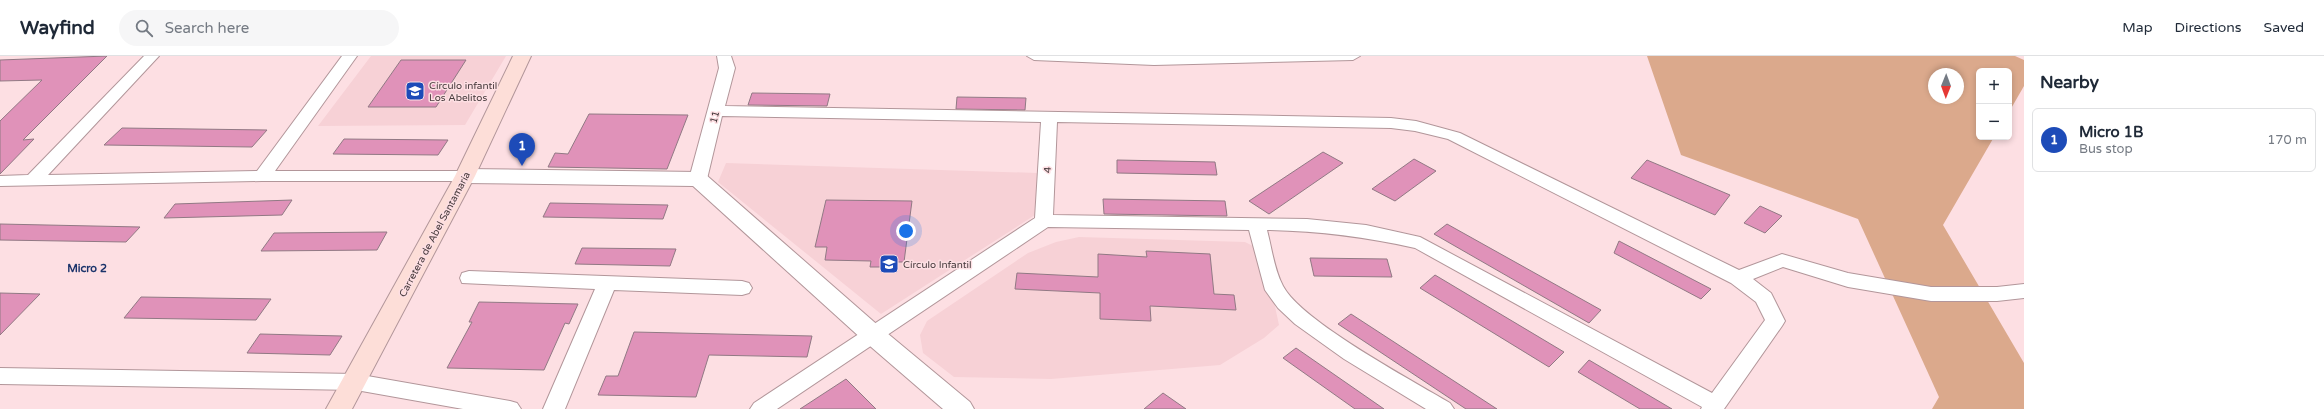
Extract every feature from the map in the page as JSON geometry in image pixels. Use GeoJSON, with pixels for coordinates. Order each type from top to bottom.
{"type":"FeatureCollection","features":[{"type":"Feature","properties":{"kind":"main road","name":"Carretera de Abel Santamaría"},"geometry":{"type":"LineString","coordinates":[[339,409],[356,382],[465,176],[522,56]]}},
{"type":"Feature","properties":{"kind":"street"},"geometry":{"type":"LineString","coordinates":[[33,180],[152,56]]}},
{"type":"Feature","properties":{"kind":"street"},"geometry":{"type":"LineString","coordinates":[[262,176],[350,56]]}},
{"type":"Feature","properties":{"kind":"street","name":"11"},"geometry":{"type":"LineString","coordinates":[[698,179],[727,68],[724,56]]}},
{"type":"Feature","properties":{"kind":"street"},"geometry":{"type":"LineString","coordinates":[[1034,56],[1076,60],[1175,60],[1353,56]]}},
{"type":"Feature","properties":{"kind":"street"},"geometry":{"type":"LineString","coordinates":[[716,111],[1391,123],[1416,126],[1454,136],[1738,278],[1764,298],[1775,322],[1714,407],[1420,243],[1352,230],[1307,225],[1257,226],[1044,221],[761,409]]}},
{"type":"Feature","properties":{"kind":"street","name":"4"},"geometry":{"type":"LineString","coordinates":[[1044,221],[1049,118]]}},
{"type":"Feature","properties":{"kind":"street"},"geometry":{"type":"LineString","coordinates":[[0,181],[262,176],[465,176],[698,179],[872,334],[961,409]]}},
{"type":"Feature","properties":{"kind":"street"},"geometry":{"type":"LineString","coordinates":[[1257,226],[1275,291],[1296,314],[1319,331],[1443,409]]}},
{"type":"Feature","properties":{"kind":"street"},"geometry":{"type":"LineString","coordinates":[[1738,278],[1782,260],[1848,280],[1931,294],[1997,294],[2024,291]]}},
{"type":"Feature","properties":{"kind":"street"},"geometry":{"type":"LineString","coordinates":[[469,278],[742,288]]}},
{"type":"Feature","properties":{"kind":"street"},"geometry":{"type":"LineString","coordinates":[[554,409],[607,283]]}},
{"type":"Feature","properties":{"kind":"street"},"geometry":{"type":"LineString","coordinates":[[0,376],[356,382],[510,409]]}},
{"type":"Feature","properties":{"kind":"shaded area","name":"Círculo infantil Los Abelitos"},"geometry":{"type":"Polygon","coordinates":[[[371,56],[506,56],[465,125],[318,126],[371,56]]]}},
{"type":"Feature","properties":{"kind":"shaded area"},"geometry":{"type":"Polygon","coordinates":[[[1647,56],[2015,56],[2024,60],[2024,86],[2012,107],[2012,68],[1976,68],[1976,140],[1992,140],[1943,225],[2024,363],[2024,409],[1932,409],[1939,397],[1858,219],[1681,155],[1647,56]]]}},
{"type":"Feature","properties":{"kind":"shaded area","name":"Círculo Infantil"},"geometry":{"type":"Polygon","coordinates":[[[726,163],[1037,173],[1035,215],[881,314],[718,182],[726,163]]]}},
{"type":"Feature","properties":{"kind":"shaded area"},"geometry":{"type":"Polygon","coordinates":[[[1079,237],[1245,242],[1255,247],[1265,260],[1279,325],[1264,338],[1220,365],[1051,379],[954,377],[923,353],[920,335],[927,321],[1028,253],[1056,242],[1079,237]]]}},
{"type":"Feature","properties":{"kind":"building"},"geometry":{"type":"Polygon","coordinates":[[[107,56],[23,140],[34,139],[0,174],[0,121],[42,80],[0,81],[0,60],[107,56]]]}},
{"type":"Feature","properties":{"kind":"building"},"geometry":{"type":"Polygon","coordinates":[[[401,60],[466,60],[436,107],[368,107],[401,60]]]}},
{"type":"Feature","properties":{"kind":"building"},"geometry":{"type":"Polygon","coordinates":[[[752,93],[830,94],[827,106],[748,105],[752,93]]]}},
{"type":"Feature","properties":{"kind":"building"},"geometry":{"type":"Polygon","coordinates":[[[957,97],[1026,98],[1025,110],[956,109],[957,97]]]}},
{"type":"Feature","properties":{"kind":"building"},"geometry":{"type":"Polygon","coordinates":[[[589,114],[688,115],[667,169],[548,167],[555,153],[568,154],[589,114]]]}},
{"type":"Feature","properties":{"kind":"building"},"geometry":{"type":"Polygon","coordinates":[[[122,128],[267,130],[252,147],[104,145],[122,128]]]}},
{"type":"Feature","properties":{"kind":"building"},"geometry":{"type":"Polygon","coordinates":[[[344,139],[448,140],[438,155],[333,154],[344,139]]]}},
{"type":"Feature","properties":{"kind":"building"},"geometry":{"type":"Polygon","coordinates":[[[1323,152],[1343,163],[1269,214],[1249,201],[1323,152]]]}},
{"type":"Feature","properties":{"kind":"building"},"geometry":{"type":"Polygon","coordinates":[[[1414,159],[1436,171],[1395,201],[1372,189],[1414,159]]]}},
{"type":"Feature","properties":{"kind":"building"},"geometry":{"type":"Polygon","coordinates":[[[1117,160],[1215,162],[1217,175],[1117,173],[1117,160]]]}},
{"type":"Feature","properties":{"kind":"building"},"geometry":{"type":"Polygon","coordinates":[[[1647,160],[1730,195],[1715,215],[1631,178],[1647,160]]]}},
{"type":"Feature","properties":{"kind":"building"},"geometry":{"type":"Polygon","coordinates":[[[1103,199],[1225,201],[1227,216],[1104,214],[1103,199]]]}},
{"type":"Feature","properties":{"kind":"building"},"geometry":{"type":"Polygon","coordinates":[[[292,200],[282,215],[164,218],[175,204],[292,200]]]}},
{"type":"Feature","properties":{"kind":"building"},"geometry":{"type":"Polygon","coordinates":[[[826,200],[912,201],[904,262],[888,262],[888,267],[870,267],[871,261],[825,260],[827,247],[815,247],[826,200]]]}},
{"type":"Feature","properties":{"kind":"building"},"geometry":{"type":"Polygon","coordinates":[[[550,203],[668,205],[663,219],[543,217],[550,203]]]}},
{"type":"Feature","properties":{"kind":"building"},"geometry":{"type":"Polygon","coordinates":[[[1760,206],[1782,216],[1765,233],[1744,223],[1760,206]]]}},
{"type":"Feature","properties":{"kind":"building"},"geometry":{"type":"Polygon","coordinates":[[[0,224],[140,227],[126,242],[0,240],[0,224]]]}},
{"type":"Feature","properties":{"kind":"building"},"geometry":{"type":"Polygon","coordinates":[[[1447,224],[1601,310],[1589,323],[1434,234],[1447,224]]]}},
{"type":"Feature","properties":{"kind":"building"},"geometry":{"type":"Polygon","coordinates":[[[387,232],[377,250],[261,251],[274,233],[387,232]]]}},
{"type":"Feature","properties":{"kind":"building"},"geometry":{"type":"Polygon","coordinates":[[[1619,241],[1711,289],[1701,299],[1614,253],[1619,241]]]}},
{"type":"Feature","properties":{"kind":"building"},"geometry":{"type":"Polygon","coordinates":[[[582,248],[676,249],[670,266],[575,264],[582,248]]]}},
{"type":"Feature","properties":{"kind":"building"},"geometry":{"type":"Polygon","coordinates":[[[1146,251],[1210,254],[1214,294],[1234,295],[1236,310],[1150,306],[1151,321],[1100,319],[1100,293],[1015,289],[1017,273],[1098,277],[1098,254],[1147,257],[1146,251]]]}},
{"type":"Feature","properties":{"kind":"building"},"geometry":{"type":"Polygon","coordinates":[[[1310,258],[1387,259],[1392,277],[1314,276],[1310,258]]]}},
{"type":"Feature","properties":{"kind":"building"},"geometry":{"type":"Polygon","coordinates":[[[1435,275],[1564,352],[1549,367],[1420,288],[1435,275]]]}},
{"type":"Feature","properties":{"kind":"building"},"geometry":{"type":"Polygon","coordinates":[[[0,293],[40,294],[0,335],[0,293]]]}},
{"type":"Feature","properties":{"kind":"building"},"geometry":{"type":"Polygon","coordinates":[[[141,297],[271,299],[256,320],[124,318],[141,297]]]}},
{"type":"Feature","properties":{"kind":"building"},"geometry":{"type":"Polygon","coordinates":[[[479,302],[578,304],[569,324],[565,323],[544,370],[447,368],[472,322],[469,322],[479,302]]]}},
{"type":"Feature","properties":{"kind":"building"},"geometry":{"type":"Polygon","coordinates":[[[1351,314],[1497,409],[1466,409],[1338,324],[1351,314]]]}},
{"type":"Feature","properties":{"kind":"building"},"geometry":{"type":"Polygon","coordinates":[[[634,332],[812,336],[807,357],[709,355],[696,397],[598,395],[606,376],[618,376],[634,332]]]}},
{"type":"Feature","properties":{"kind":"building"},"geometry":{"type":"Polygon","coordinates":[[[260,334],[342,336],[330,355],[247,353],[260,334]]]}},
{"type":"Feature","properties":{"kind":"building"},"geometry":{"type":"Polygon","coordinates":[[[1296,348],[1384,409],[1355,409],[1283,358],[1296,348]]]}},
{"type":"Feature","properties":{"kind":"building"},"geometry":{"type":"Polygon","coordinates":[[[1589,360],[1672,409],[1640,409],[1578,372],[1589,360]]]}},
{"type":"Feature","properties":{"kind":"building"},"geometry":{"type":"Polygon","coordinates":[[[846,379],[876,409],[800,409],[846,379]]]}},
{"type":"Feature","properties":{"kind":"building"},"geometry":{"type":"Polygon","coordinates":[[[1163,393],[1186,409],[1144,409],[1163,393]]]}},
{"type":"Feature","properties":{"kind":"place","name":"Círculo infantil Los Abelitos"},"geometry":{"type":"Point","coordinates":[415,91]}},
{"type":"Feature","properties":{"kind":"place","name":"Micro 1B"},"geometry":{"type":"Point","coordinates":[522,166]}},
{"type":"Feature","properties":{"kind":"place","name":"Círculo Infantil"},"geometry":{"type":"Point","coordinates":[889,264]}},
{"type":"Feature","properties":{"kind":"district","name":"Micro 2"},"geometry":{"type":"Point","coordinates":[87,268]}}]}
